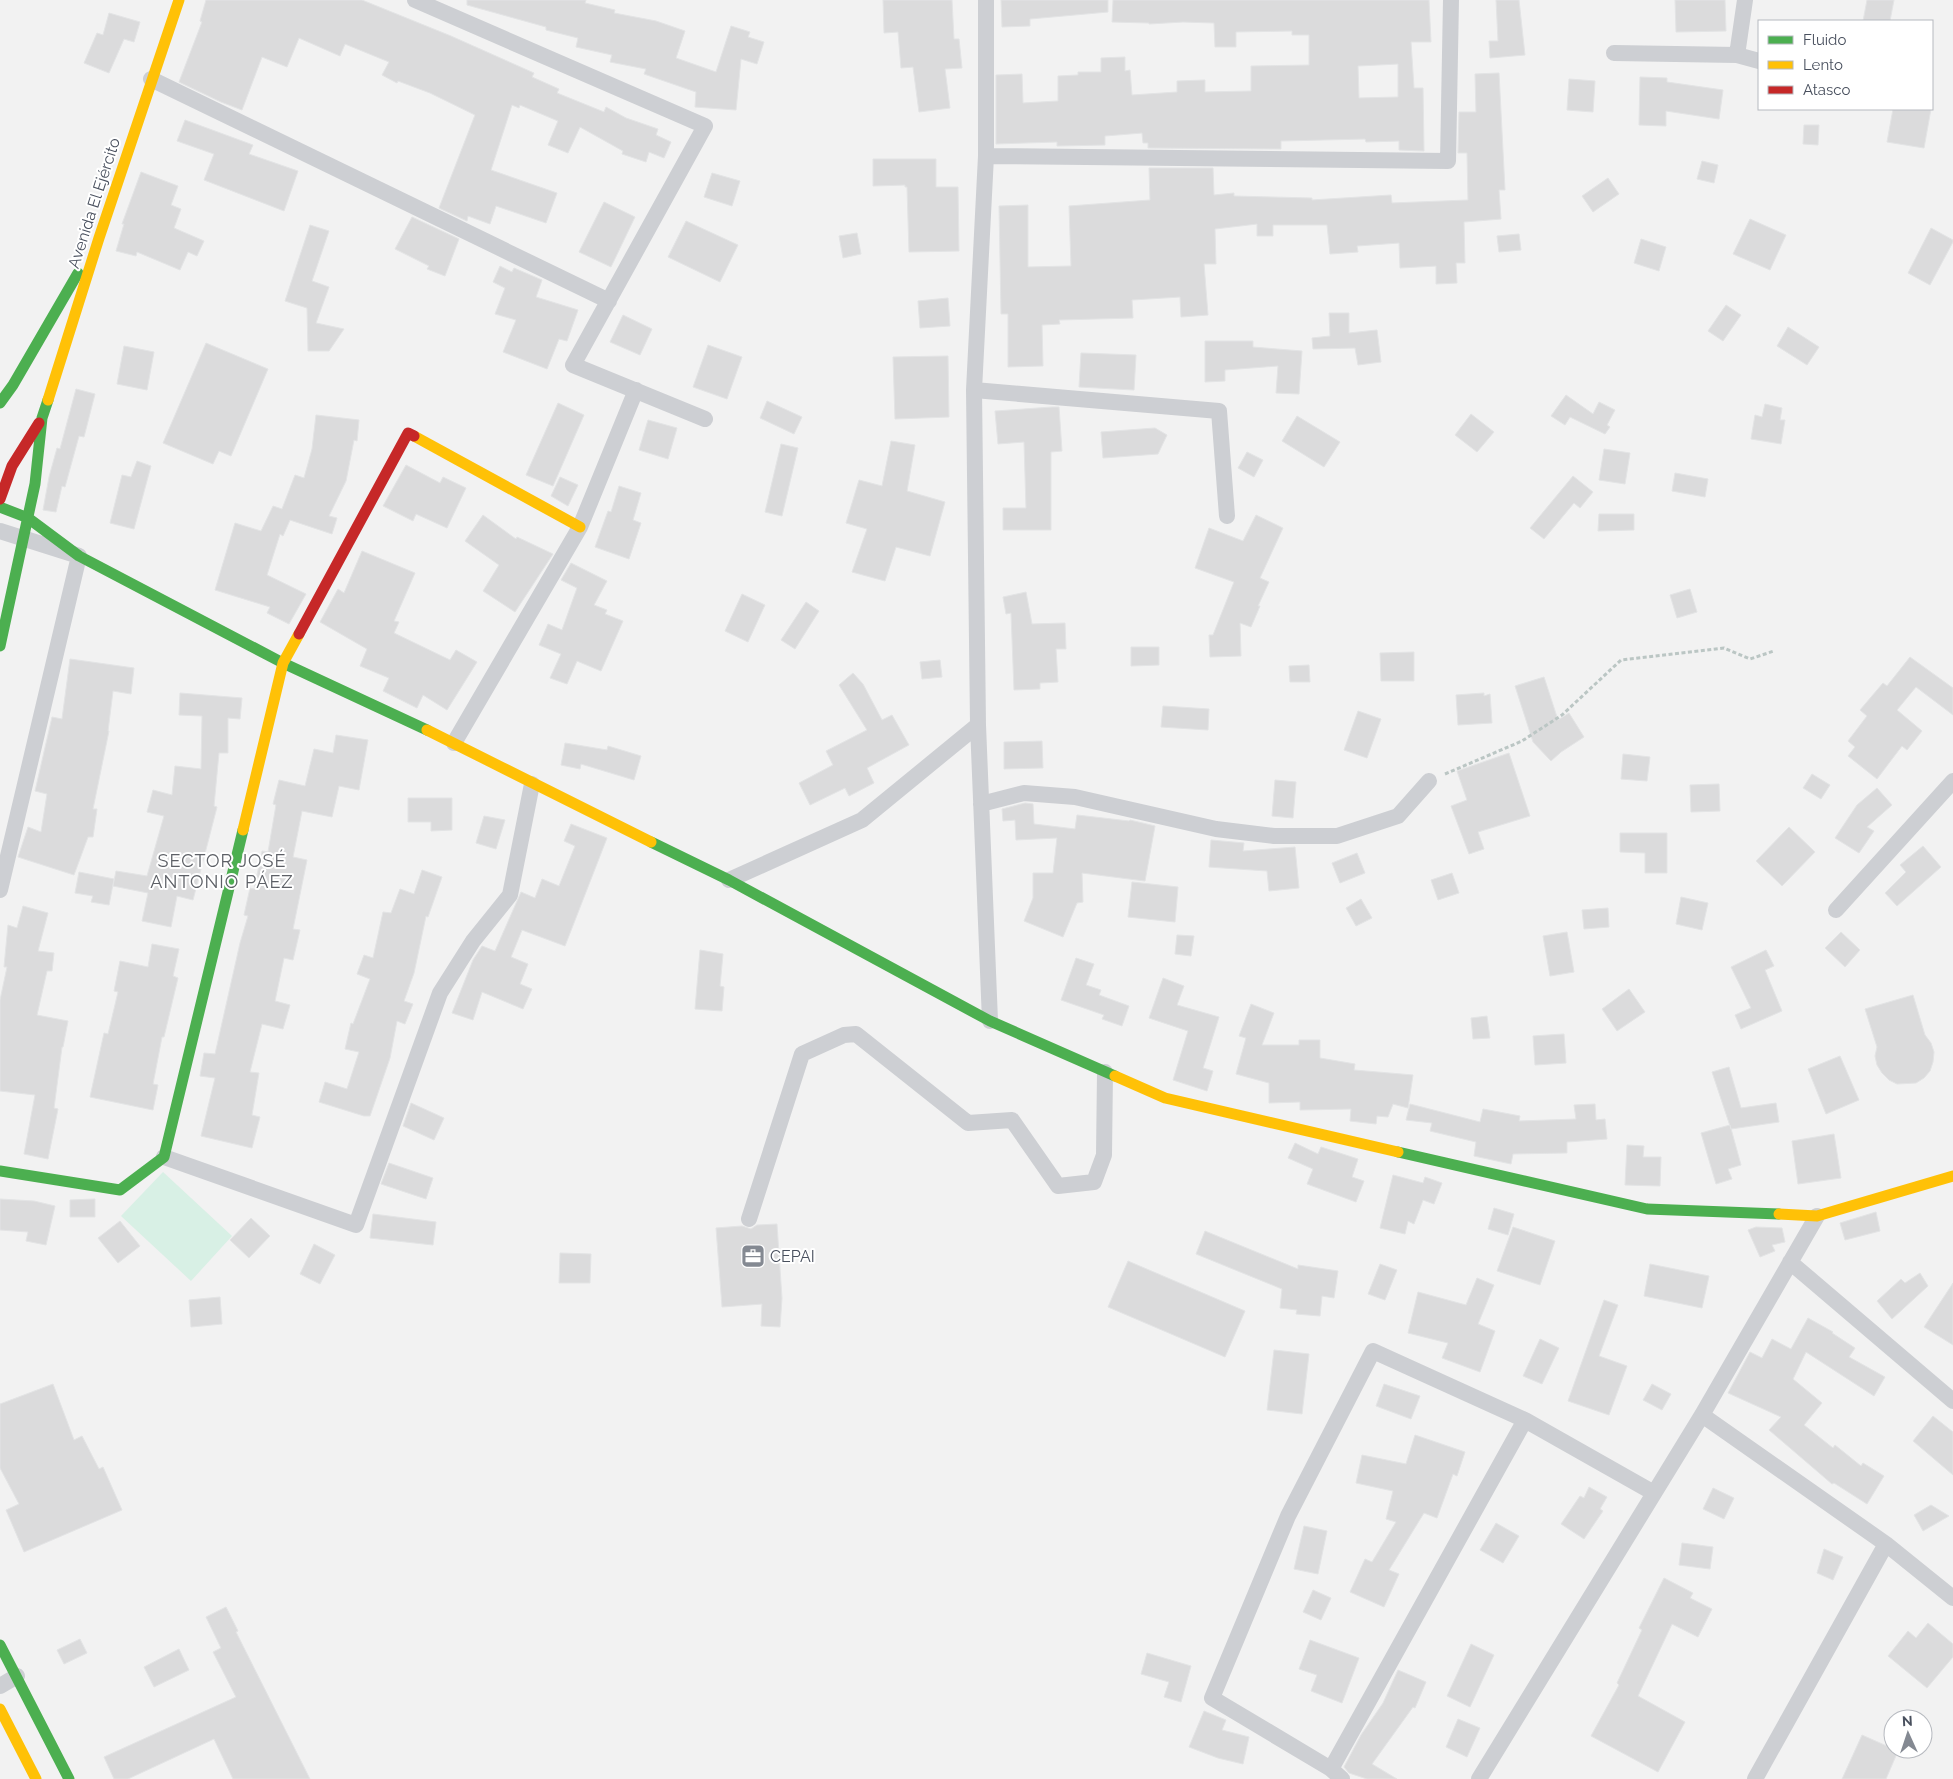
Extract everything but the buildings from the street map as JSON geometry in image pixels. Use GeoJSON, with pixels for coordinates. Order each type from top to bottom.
{"type":"FeatureCollection","features":[{"type":"Feature","properties":{"kind":"street","name":"Avenida El Ejército"},"geometry":{"type":"LineString","coordinates":[[0,646],[35,484],[42,418],[151,79],[179,0]]}},
{"type":"Feature","properties":{"kind":"street"},"geometry":{"type":"LineString","coordinates":[[415,0],[705,126],[573,364],[705,419]]}},
{"type":"Feature","properties":{"kind":"street"},"geometry":{"type":"LineString","coordinates":[[986,0],[986,156],[974,390],[978,725],[990,1021]]}},
{"type":"Feature","properties":{"kind":"street"},"geometry":{"type":"LineString","coordinates":[[986,156],[1448,160],[1451,0]]}},
{"type":"Feature","properties":{"kind":"street"},"geometry":{"type":"LineString","coordinates":[[1737,55],[1745,0]]}},
{"type":"Feature","properties":{"kind":"street"},"geometry":{"type":"LineString","coordinates":[[1614,53],[1737,55],[1758,61]]}},
{"type":"Feature","properties":{"kind":"street"},"geometry":{"type":"LineString","coordinates":[[151,79],[609,301]]}},
{"type":"Feature","properties":{"kind":"street"},"geometry":{"type":"LineString","coordinates":[[0,403],[13,385],[99,238]]}},
{"type":"Feature","properties":{"kind":"street"},"geometry":{"type":"LineString","coordinates":[[454,743],[580,527],[636,390]]}},
{"type":"Feature","properties":{"kind":"street"},"geometry":{"type":"LineString","coordinates":[[974,390],[1219,411],[1227,516]]}},
{"type":"Feature","properties":{"kind":"street","name":"Avenida El Ejército"},"geometry":{"type":"LineString","coordinates":[[0,499],[12,466],[42,418]]}},
{"type":"Feature","properties":{"kind":"street"},"geometry":{"type":"LineString","coordinates":[[0,1171],[120,1190],[164,1157],[283,663],[408,433],[580,527]]}},
{"type":"Feature","properties":{"kind":"street"},"geometry":{"type":"LineString","coordinates":[[0,508],[28,518],[79,556],[283,663],[454,743],[532,784],[729,880],[990,1021],[1164,1098],[1647,1209],[1817,1216],[1953,1176]]}},
{"type":"Feature","properties":{"kind":"street"},"geometry":{"type":"LineString","coordinates":[[0,531],[79,556]]}},
{"type":"Feature","properties":{"kind":"street"},"geometry":{"type":"LineString","coordinates":[[0,890],[79,556]]}},
{"type":"Feature","properties":{"kind":"street"},"geometry":{"type":"LineString","coordinates":[[729,880],[862,820],[978,725]]}},
{"type":"Feature","properties":{"kind":"street"},"geometry":{"type":"LineString","coordinates":[[981,804],[1024,793],[1075,797],[1216,829],[1274,836],[1337,836],[1398,816],[1429,781]]}},
{"type":"Feature","properties":{"kind":"street"},"geometry":{"type":"LineString","coordinates":[[1836,910],[1953,781]]}},
{"type":"Feature","properties":{"kind":"street"},"geometry":{"type":"LineString","coordinates":[[164,1157],[356,1225],[440,993],[473,941],[510,895],[532,784]]}},
{"type":"Feature","properties":{"kind":"street"},"geometry":{"type":"LineString","coordinates":[[749,1219],[802,1054],[844,1035],[856,1034],[968,1123],[1012,1120],[1058,1186],[1094,1182],[1104,1155],[1105,1072]]}},
{"type":"Feature","properties":{"kind":"street"},"geometry":{"type":"LineString","coordinates":[[1479,1779],[1702,1415],[1817,1216]]}},
{"type":"Feature","properties":{"kind":"street"},"geometry":{"type":"LineString","coordinates":[[1790,1262],[1953,1400]]}},
{"type":"Feature","properties":{"kind":"street"},"geometry":{"type":"LineString","coordinates":[[1526,1420],[1337,1774],[1212,1698],[1288,1516],[1373,1351],[1526,1420],[1654,1494]]}},
{"type":"Feature","properties":{"kind":"street"},"geometry":{"type":"LineString","coordinates":[[1702,1415],[1886,1544],[1953,1598]]}},
{"type":"Feature","properties":{"kind":"street"},"geometry":{"type":"LineString","coordinates":[[1755,1779],[1886,1544]]}},
{"type":"Feature","properties":{"kind":"street"},"geometry":{"type":"LineString","coordinates":[[0,1645],[69,1779]]}},
{"type":"Feature","properties":{"kind":"street"},"geometry":{"type":"LineString","coordinates":[[0,1686],[17,1676]]}},
{"type":"Feature","properties":{"kind":"street"},"geometry":{"type":"LineString","coordinates":[[0,1709],[36,1779]]}},
{"type":"Feature","properties":{"kind":"path"},"geometry":{"type":"LineString","coordinates":[[1429,781],[1522,741],[1562,714],[1622,660],[1724,648],[1750,659],[1774,651]]}},
{"type":"Feature","properties":{"kind":"green space"},"geometry":{"type":"Polygon","coordinates":[[[163,1172],[232,1236],[191,1281],[121,1216],[163,1172]]]}},
{"type":"Feature","properties":{"kind":"traffic: fast"},"geometry":{"type":"LineString","coordinates":[[0,403],[13,385],[78,273]]}},
{"type":"Feature","properties":{"kind":"traffic: fast"},"geometry":{"type":"LineString","coordinates":[[0,646],[35,484],[42,418],[48,400]]}},
{"type":"Feature","properties":{"kind":"traffic: fast"},"geometry":{"type":"LineString","coordinates":[[0,507],[28,518],[79,556],[283,663],[427,730]]}},
{"type":"Feature","properties":{"kind":"traffic: fast"},"geometry":{"type":"LineString","coordinates":[[0,1171],[120,1190],[164,1157],[243,830]]}},
{"type":"Feature","properties":{"kind":"traffic: fast"},"geometry":{"type":"LineString","coordinates":[[651,842],[729,880],[990,1021],[1115,1076]]}},
{"type":"Feature","properties":{"kind":"traffic: fast"},"geometry":{"type":"LineString","coordinates":[[1398,1152],[1647,1209],[1779,1214]]}},
{"type":"Feature","properties":{"kind":"traffic: fast"},"geometry":{"type":"LineString","coordinates":[[0,1645],[69,1779]]}},
{"type":"Feature","properties":{"kind":"traffic: slow"},"geometry":{"type":"LineString","coordinates":[[48,400],[99,238],[179,0]]}},
{"type":"Feature","properties":{"kind":"traffic: slow"},"geometry":{"type":"LineString","coordinates":[[414,436],[580,527]]}},
{"type":"Feature","properties":{"kind":"traffic: slow"},"geometry":{"type":"LineString","coordinates":[[243,830],[283,663],[299,634]]}},
{"type":"Feature","properties":{"kind":"traffic: slow"},"geometry":{"type":"LineString","coordinates":[[427,730],[651,842]]}},
{"type":"Feature","properties":{"kind":"traffic: slow"},"geometry":{"type":"LineString","coordinates":[[1115,1076],[1165,1098],[1398,1152]]}},
{"type":"Feature","properties":{"kind":"traffic: slow"},"geometry":{"type":"LineString","coordinates":[[1779,1214],[1817,1216],[1953,1176]]}},
{"type":"Feature","properties":{"kind":"traffic: slow"},"geometry":{"type":"LineString","coordinates":[[0,1709],[36,1779]]}},
{"type":"Feature","properties":{"kind":"traffic: jam"},"geometry":{"type":"LineString","coordinates":[[0,499],[12,466],[39,423]]}},
{"type":"Feature","properties":{"kind":"traffic: jam"},"geometry":{"type":"LineString","coordinates":[[299,634],[408,433],[414,436]]}},
{"type":"Feature","properties":{"kind":"place","name":"CEPAI"},"geometry":{"type":"Point","coordinates":[753,1256]}},
{"type":"Feature","properties":{"kind":"district","name":"SECTOR JOSÉ ANTONIO PÁEZ"},"geometry":{"type":"Point","coordinates":[222,870]}}]}
